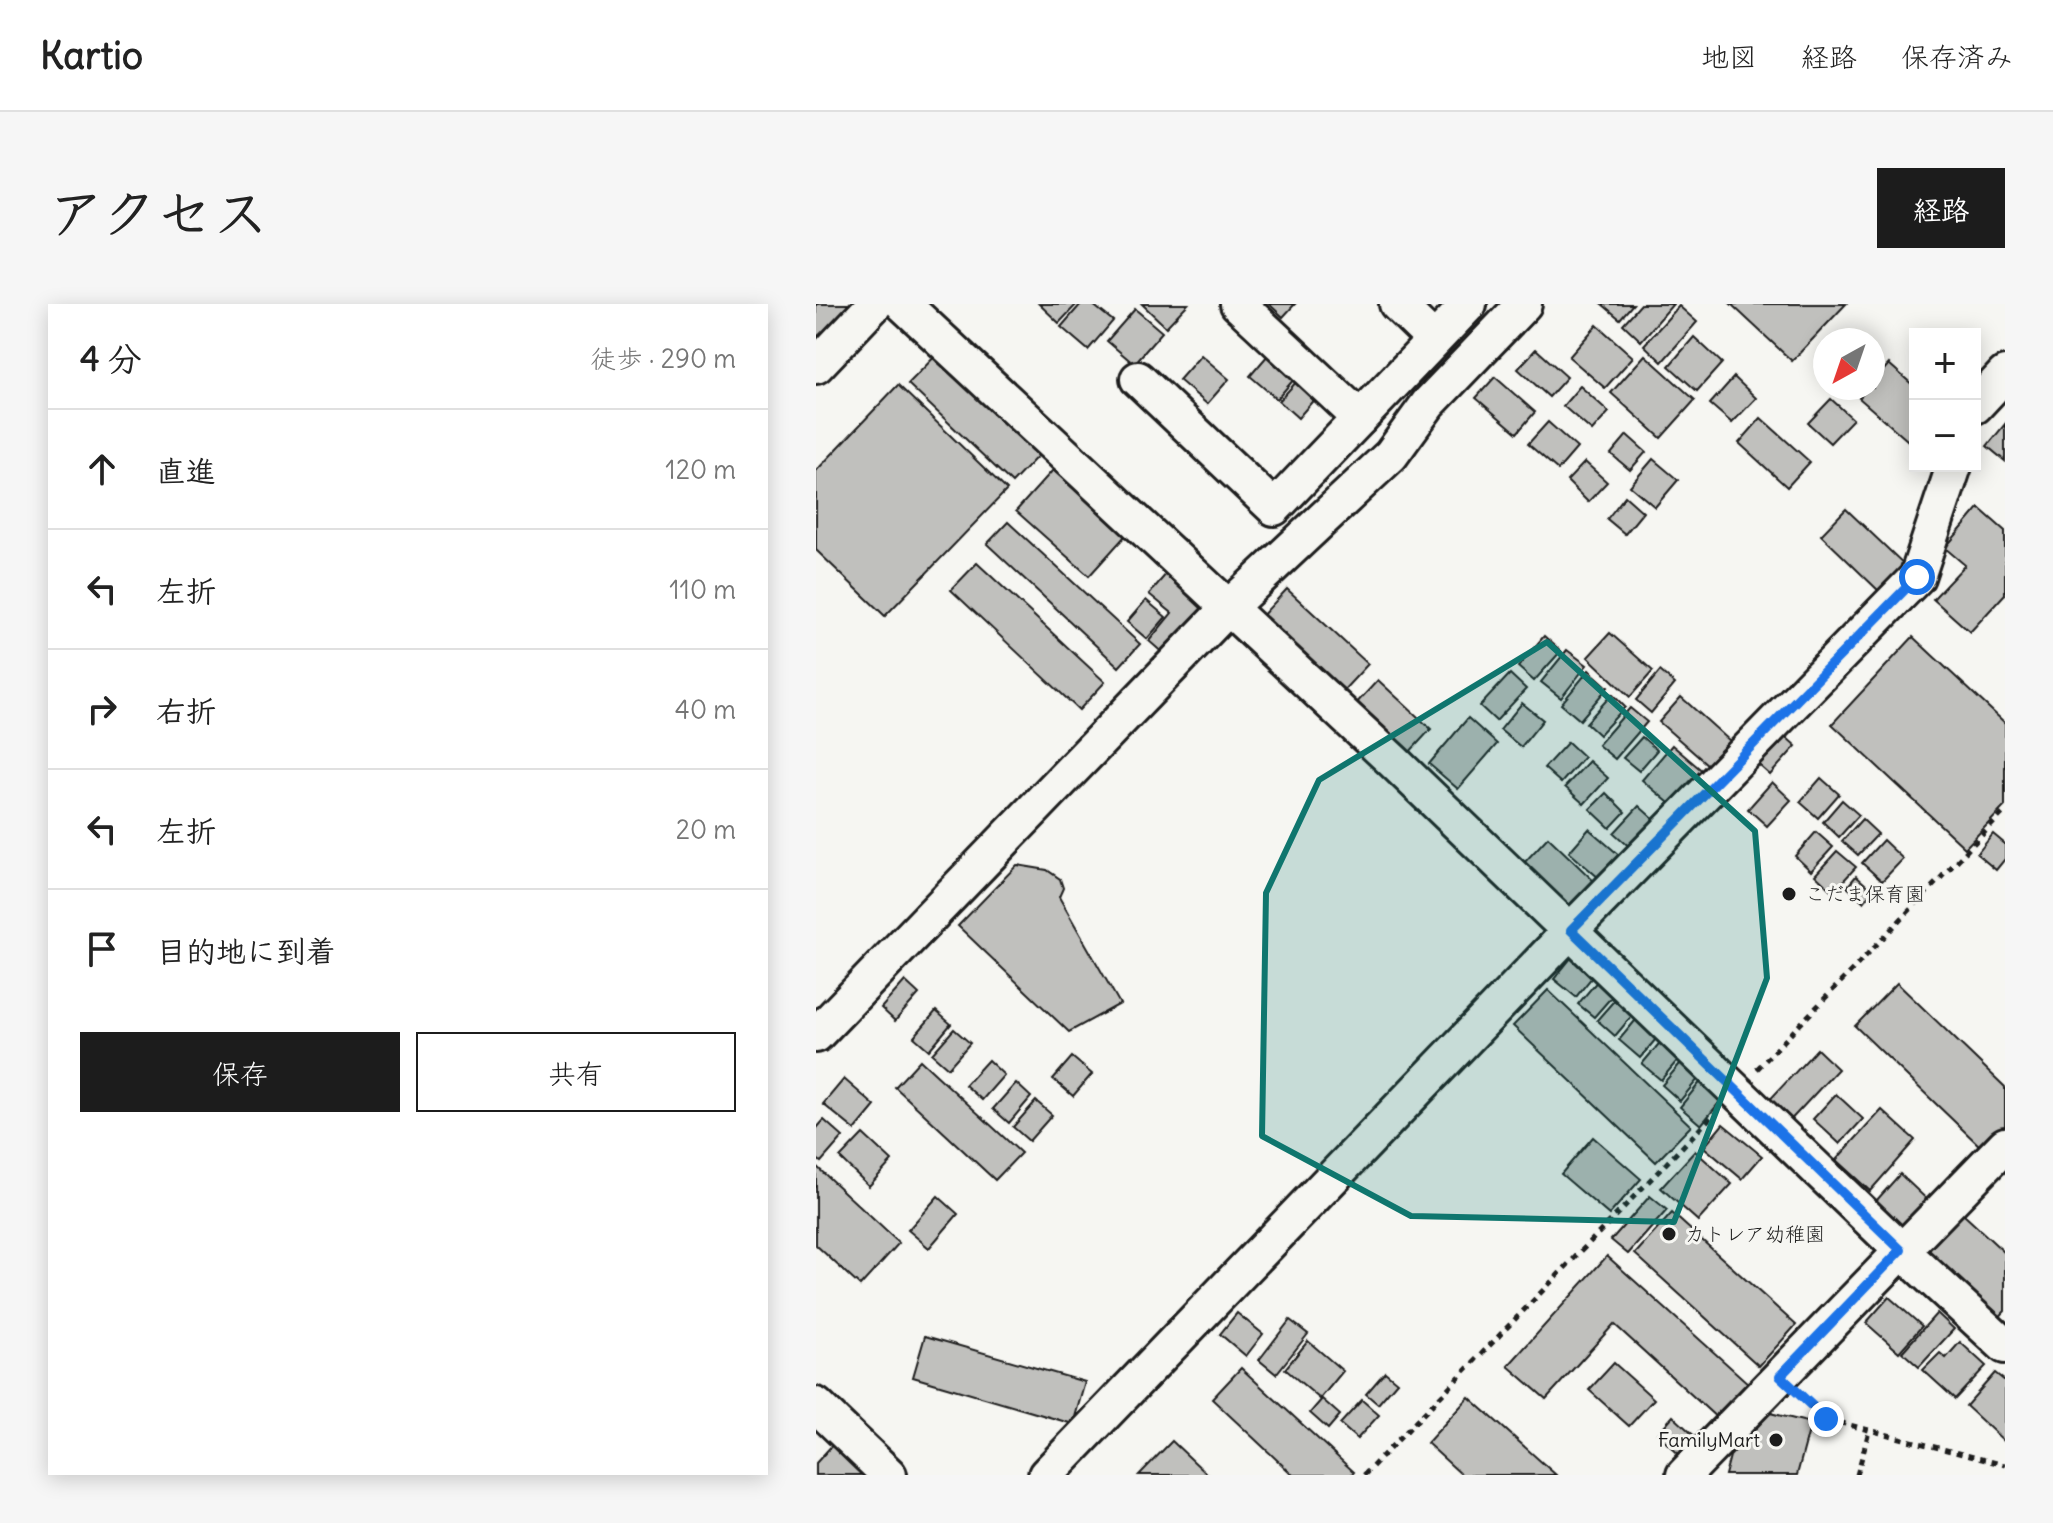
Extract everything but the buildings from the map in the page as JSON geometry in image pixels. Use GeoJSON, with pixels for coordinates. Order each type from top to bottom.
{"type":"FeatureCollection","features":[{"type":"Feature","properties":{"kind":"street"},"geometry":{"type":"LineString","coordinates":[[816,366],[875,304]]}},
{"type":"Feature","properties":{"kind":"street"},"geometry":{"type":"LineString","coordinates":[[903,304],[1571,930],[1901,1250],[2005,1346]]}},
{"type":"Feature","properties":{"kind":"street"},"geometry":{"type":"LineString","coordinates":[[1238,304],[1360,418]]}},
{"type":"Feature","properties":{"kind":"street"},"geometry":{"type":"LineString","coordinates":[[1397,304],[1434,340]]}},
{"type":"Feature","properties":{"kind":"street"},"geometry":{"type":"LineString","coordinates":[[1138,379],[1274,508],[1469,304]]}},
{"type":"Feature","properties":{"kind":"street"},"geometry":{"type":"LineString","coordinates":[[816,1035],[1229,607],[1391,455],[1428,404],[1524,304]]}},
{"type":"Feature","properties":{"kind":"street"},"geometry":{"type":"LineString","coordinates":[[1981,400],[2005,374]]}},
{"type":"Feature","properties":{"kind":"street"},"geometry":{"type":"LineString","coordinates":[[1046,1475],[1571,930],[1917,577],[1952,472]]}},
{"type":"Feature","properties":{"kind":"street"},"geometry":{"type":"LineString","coordinates":[[1684,1475],[2005,1145]]}},
{"type":"Feature","properties":{"kind":"street"},"geometry":{"type":"LineString","coordinates":[[816,1405],[889,1475]]}},
{"type":"Feature","properties":{"kind":"path"},"geometry":{"type":"LineString","coordinates":[[1364,1475],[2005,811]]}},
{"type":"Feature","properties":{"kind":"path"},"geometry":{"type":"LineString","coordinates":[[1780,1376],[1826,1419],[2005,1465]]}},
{"type":"Feature","properties":{"kind":"path"},"geometry":{"type":"LineString","coordinates":[[1857,1475],[1869,1431]]}},
{"type":"Feature","properties":{"kind":"highlighted area"},"geometry":{"type":"Polygon","coordinates":[[[1547,642],[1755,831],[1767,978],[1674,1222],[1411,1216],[1262,1136],[1266,893],[1319,780],[1547,642]]]}},
{"type":"Feature","properties":{"kind":"place","name":"こだま保育園"},"geometry":{"type":"Point","coordinates":[1789,894]}},
{"type":"Feature","properties":{"kind":"place","name":"カトレア幼稚園"},"geometry":{"type":"Point","coordinates":[1669,1234]}},
{"type":"Feature","properties":{"kind":"place","name":"FamilyMart"},"geometry":{"type":"Point","coordinates":[1776,1440]}},
{"type":"Feature","properties":{"kind":"route"},"geometry":{"type":"LineString","coordinates":[[1826,1419],[1780,1376],[1901,1250],[1571,930],[1917,577]]}}]}
